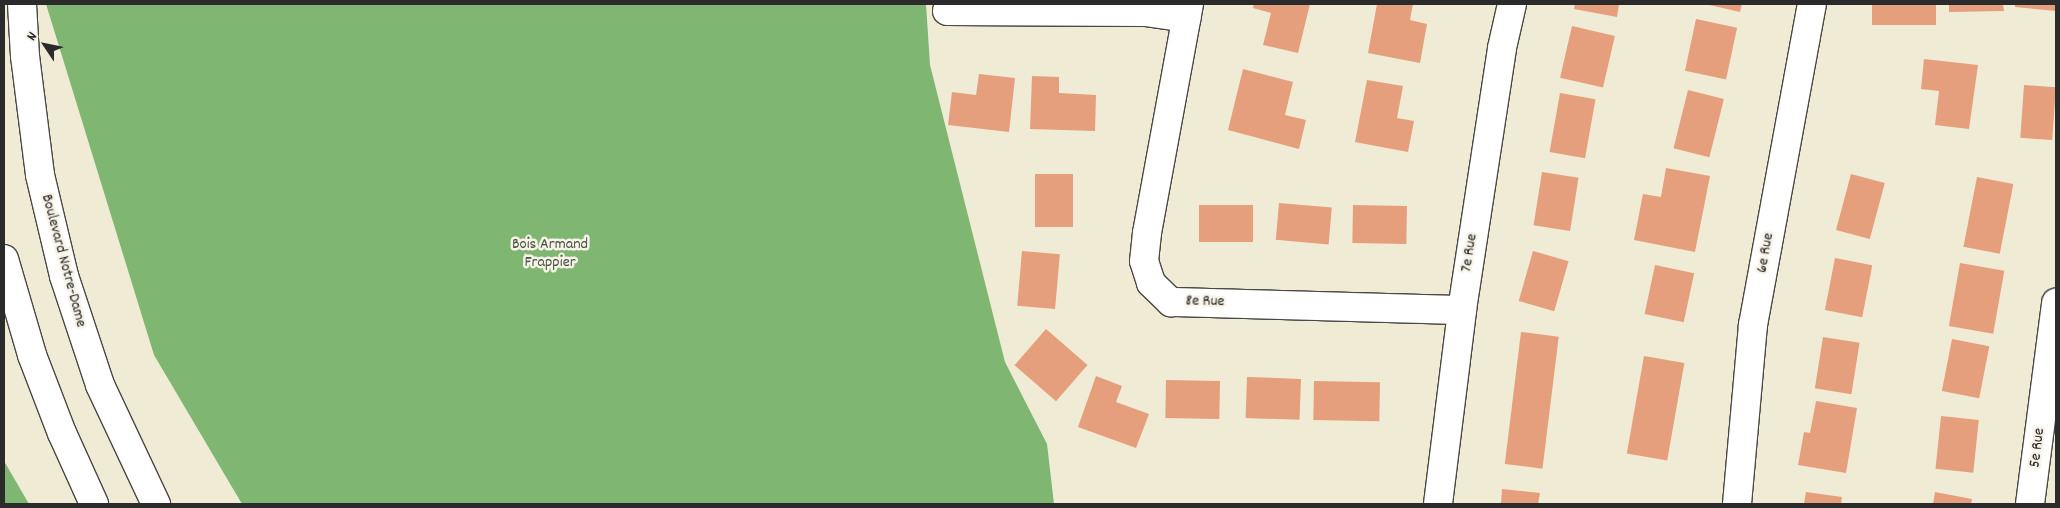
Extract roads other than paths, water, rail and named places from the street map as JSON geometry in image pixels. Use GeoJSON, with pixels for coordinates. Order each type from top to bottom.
{"type":"FeatureCollection","features":[{"type":"Feature","properties":{"kind":"street","name":"Boulevard Notre-Dame"},"geometry":{"type":"LineString","coordinates":[[22,4],[25,56],[40,175],[62,267],[100,385],[156,504]]}},
{"type":"Feature","properties":{"kind":"street","name":"7e Rue"},"geometry":{"type":"LineString","coordinates":[[1438,504],[1462,310],[1502,48],[1512,4]]}},
{"type":"Feature","properties":{"kind":"street","name":"6e Rue"},"geometry":{"type":"LineString","coordinates":[[1738,504],[1753,325],[1812,4]]}},
{"type":"Feature","properties":{"kind":"street","name":"8e Rue"},"geometry":{"type":"LineString","coordinates":[[1188,11],[1144,261],[1151,283],[1171,302],[1462,310]]}},
{"type":"Feature","properties":{"kind":"street"},"geometry":{"type":"LineString","coordinates":[[947,12],[1188,11]]}},
{"type":"Feature","properties":{"kind":"street"},"geometry":{"type":"LineString","coordinates":[[4,259],[32,356],[62,433],[94,504]]}},
{"type":"Feature","properties":{"kind":"street","name":"5e Rue"},"geometry":{"type":"LineString","coordinates":[[2030,504],[2056,303]]}},
{"type":"Feature","properties":{"kind":"park label","name":"Bois Armand Frappier"},"geometry":{"type":"Point","coordinates":[550,254]}}]}
